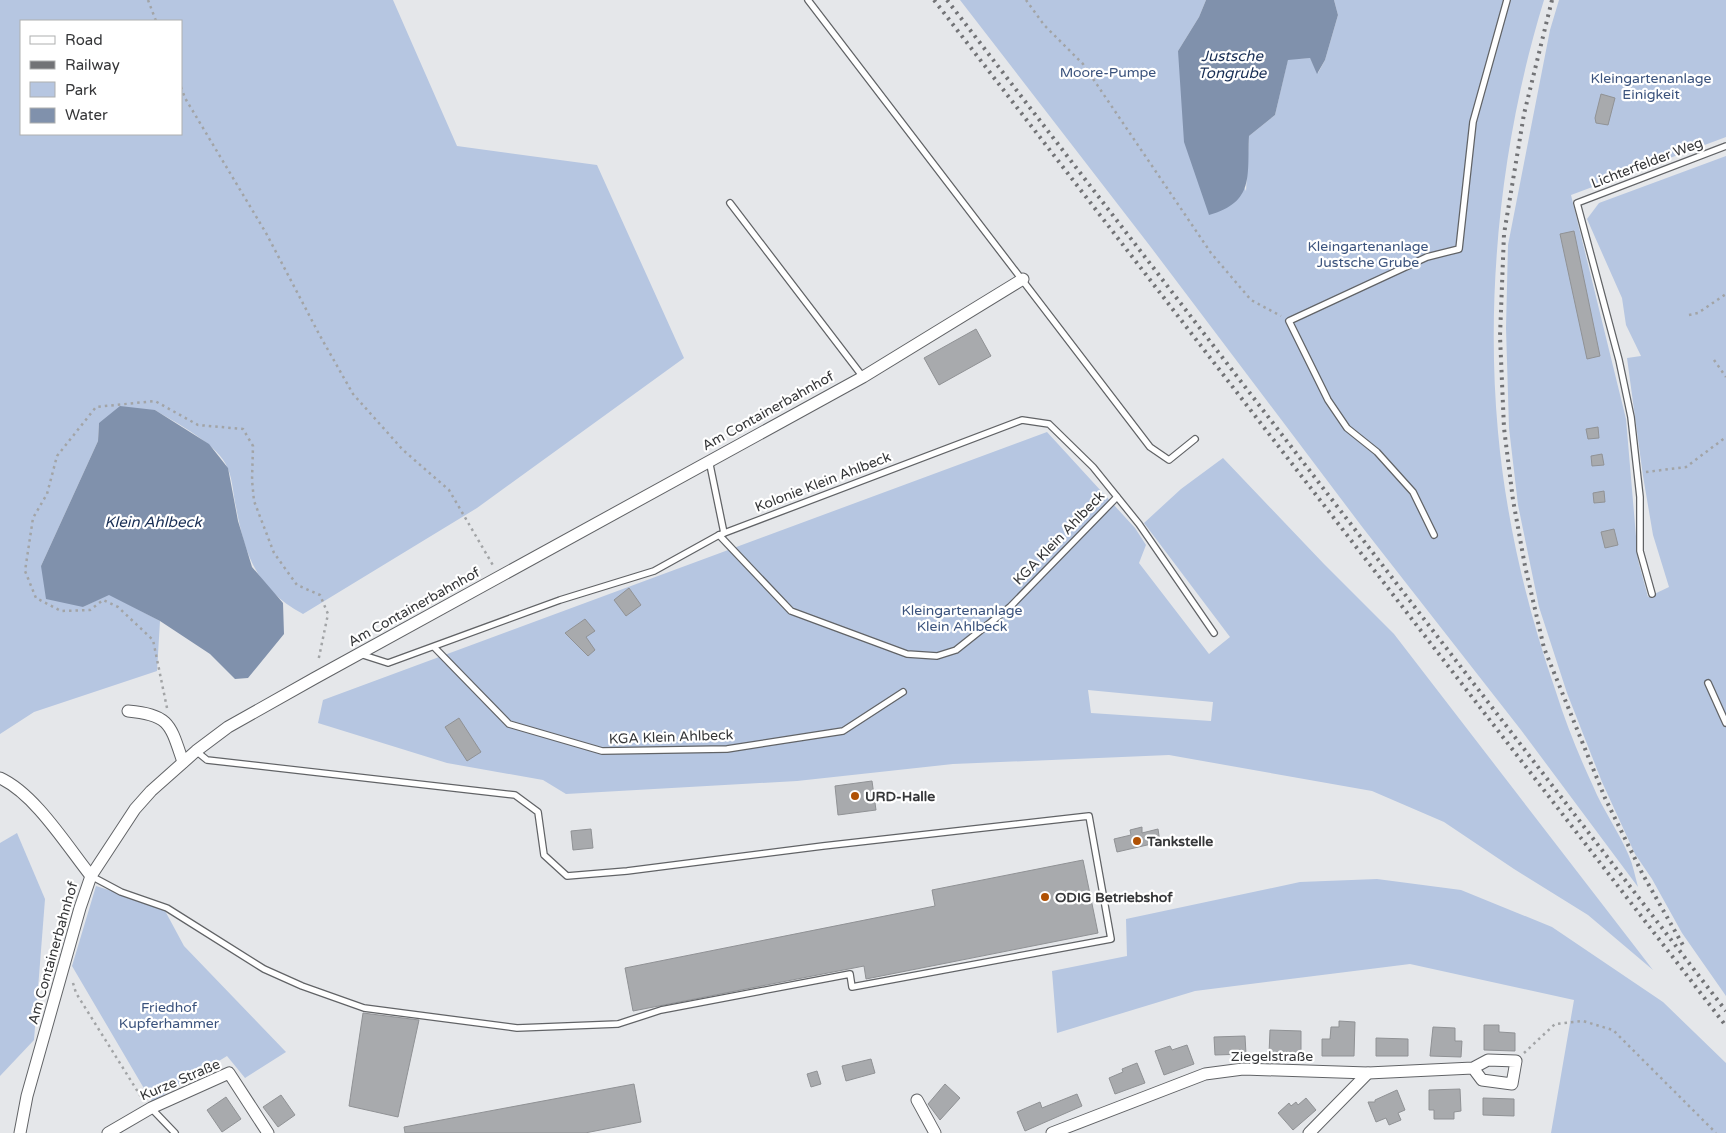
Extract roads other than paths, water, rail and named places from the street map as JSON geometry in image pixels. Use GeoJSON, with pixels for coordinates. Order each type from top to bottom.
{"type":"FeatureCollection","features":[{"type":"Feature","properties":{"kind":"street","name":"Am Containerbahnhof"},"geometry":{"type":"LineString","coordinates":[[20,1133],[27,1096],[80,908],[91,876],[135,809],[151,791],[183,762],[228,727],[709,460],[863,377],[1023,279]]}},
{"type":"Feature","properties":{"kind":"street"},"geometry":{"type":"LineString","coordinates":[[128,711],[152,713],[171,726],[183,762]]}},
{"type":"Feature","properties":{"kind":"street"},"geometry":{"type":"LineString","coordinates":[[0,778],[13,784],[26,795],[91,876]]}},
{"type":"Feature","properties":{"kind":"street","name":"Ziegelstraße"},"geometry":{"type":"LineString","coordinates":[[1052,1133],[1205,1074],[1243,1069],[1368,1073],[1473,1068],[1488,1060],[1516,1061],[1512,1084],[1482,1080],[1473,1068]]}},
{"type":"Feature","properties":{"kind":"street","name":"Kurze Straße"},"geometry":{"type":"LineString","coordinates":[[108,1133],[151,1108],[229,1073],[268,1133]]}},
{"type":"Feature","properties":{"kind":"street"},"geometry":{"type":"LineString","coordinates":[[1309,1133],[1368,1073]]}},
{"type":"Feature","properties":{"kind":"street"},"geometry":{"type":"LineString","coordinates":[[916,1100],[935,1133]]}},
{"type":"Feature","properties":{"kind":"lane"},"geometry":{"type":"LineString","coordinates":[[808,0],[1150,446],[1168,460],[1196,439]]}},
{"type":"Feature","properties":{"kind":"lane"},"geometry":{"type":"LineString","coordinates":[[1434,535],[1413,492],[1377,452],[1346,428],[1328,400],[1289,321],[1427,257],[1459,249],[1472,122],[1507,0]]}},
{"type":"Feature","properties":{"kind":"lane","name":"Lichterfelder Weg"},"geometry":{"type":"LineString","coordinates":[[1652,594],[1640,551],[1640,497],[1631,417],[1621,370],[1577,203],[1726,146]]}},
{"type":"Feature","properties":{"kind":"lane"},"geometry":{"type":"LineString","coordinates":[[730,203],[863,377]]}},
{"type":"Feature","properties":{"kind":"lane","name":"Kolonie Klein Ahlbeck"},"geometry":{"type":"LineString","coordinates":[[360,654],[388,662],[560,600],[654,571],[722,534],[1022,420],[1049,424],[1093,468],[1139,524],[1214,633]]}},
{"type":"Feature","properties":{"kind":"lane"},"geometry":{"type":"LineString","coordinates":[[709,460],[722,534]]}},
{"type":"Feature","properties":{"kind":"lane","name":"KGA Klein Ahlbeck"},"geometry":{"type":"LineString","coordinates":[[722,534],[791,611],[907,654],[936,656],[956,650],[1010,607],[1117,497]]}},
{"type":"Feature","properties":{"kind":"lane","name":"KGA Klein Ahlbeck"},"geometry":{"type":"LineString","coordinates":[[434,647],[509,724],[602,751],[727,749],[843,731],[903,692]]}},
{"type":"Feature","properties":{"kind":"lane"},"geometry":{"type":"LineString","coordinates":[[1708,683],[1726,723]]}},
{"type":"Feature","properties":{"kind":"lane"},"geometry":{"type":"LineString","coordinates":[[91,876],[121,892],[167,908],[264,969],[302,986],[364,1008],[517,1028],[618,1024],[661,1010],[850,974],[852,987],[1111,939],[1089,816],[823,846],[627,871],[567,876],[544,855],[538,812],[515,795],[207,760],[196,751]]}},
{"type":"Feature","properties":{"kind":"lane"},"geometry":{"type":"LineString","coordinates":[[151,1108],[175,1133]]}},
{"type":"Feature","properties":{"kind":"water","name":"Justsche Tongrube"},"geometry":{"type":"Polygon","coordinates":[[[1206,0],[1334,0],[1338,15],[1325,60],[1317,74],[1310,58],[1288,60],[1275,115],[1249,136],[1246,186],[1234,203],[1224,210],[1209,215],[1184,142],[1178,51],[1199,17],[1206,0]]]}},
{"type":"Feature","properties":{"kind":"water","name":"Klein Ahlbeck"},"geometry":{"type":"Polygon","coordinates":[[[120,406],[155,410],[209,444],[228,468],[238,521],[252,567],[283,603],[284,634],[248,678],[235,679],[210,654],[160,621],[109,595],[83,607],[46,599],[41,566],[98,441],[99,423],[120,406]]]}},
{"type":"Feature","properties":{"kind":"railway"},"geometry":{"type":"LineString","coordinates":[[934,0],[1726,1026]]}},
{"type":"Feature","properties":{"kind":"railway"},"geometry":{"type":"LineString","coordinates":[[947,0],[1726,1011]]}},
{"type":"Feature","properties":{"kind":"railway"},"geometry":{"type":"LineString","coordinates":[[1552,0],[1524,114],[1504,234],[1500,336],[1504,428],[1513,500],[1525,566],[1544,648],[1605,798],[1642,873],[1684,947]]}},
{"type":"Feature","properties":{"kind":"place","name":"URD-Halle"},"geometry":{"type":"Point","coordinates":[855,796]}},
{"type":"Feature","properties":{"kind":"place","name":"Tankstelle"},"geometry":{"type":"Point","coordinates":[1137,841]}},
{"type":"Feature","properties":{"kind":"place","name":"ODIG Betriebshof"},"geometry":{"type":"Point","coordinates":[1045,897]}},
{"type":"Feature","properties":{"kind":"park label","name":"Moore-Pumpe"},"geometry":{"type":"Point","coordinates":[1108,72]}},
{"type":"Feature","properties":{"kind":"park label","name":"Kleingartenanlage Einigkeit"},"geometry":{"type":"Point","coordinates":[1651,86]}},
{"type":"Feature","properties":{"kind":"park label","name":"Kleingartenanlage Justsche Grube"},"geometry":{"type":"Point","coordinates":[1368,254]}},
{"type":"Feature","properties":{"kind":"park label","name":"Kleingartenanlage Klein Ahlbeck"},"geometry":{"type":"Point","coordinates":[962,618]}},
{"type":"Feature","properties":{"kind":"park label","name":"Friedhof Kupferhammer"},"geometry":{"type":"Point","coordinates":[169,1016]}}]}
